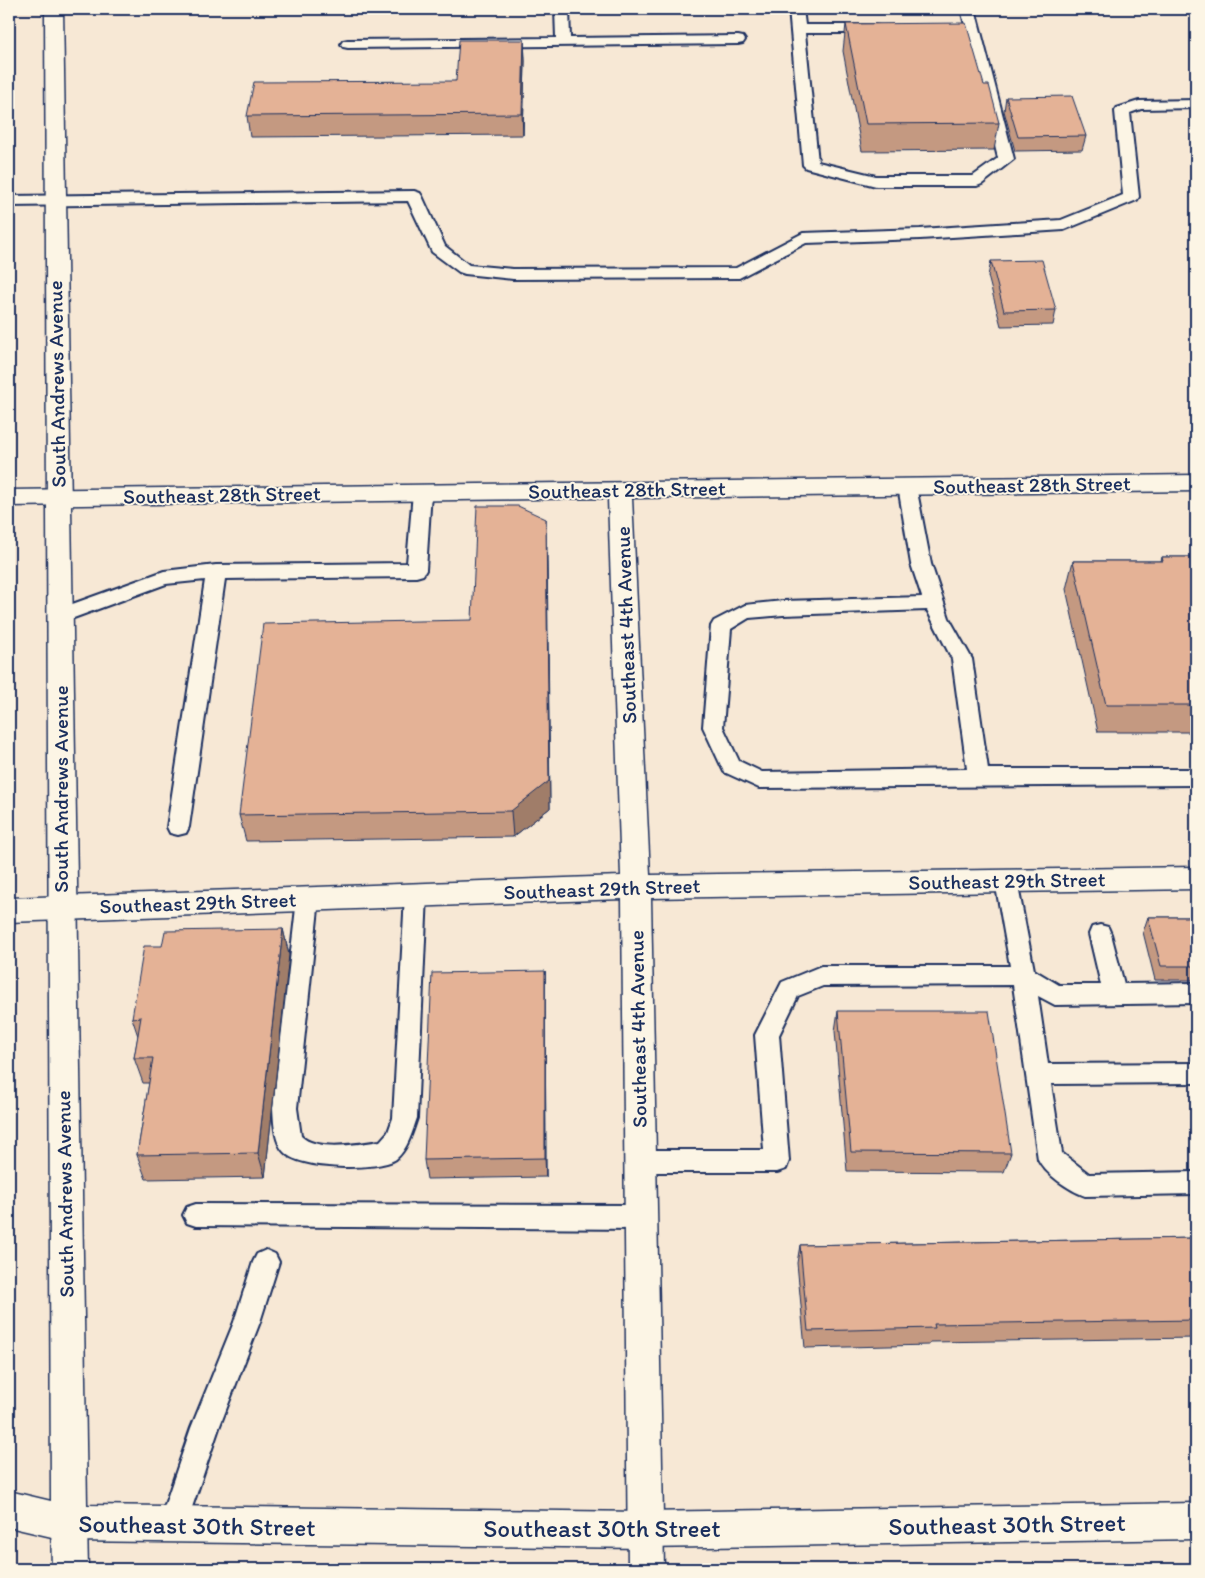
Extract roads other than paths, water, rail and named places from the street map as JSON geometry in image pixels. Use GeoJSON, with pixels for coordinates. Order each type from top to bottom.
{"type":"FeatureCollection","features":[{"type":"Feature","properties":{"kind":"street","name":"South Andrews Avenue"},"geometry":{"type":"LineString","coordinates":[[54,9],[70,1569]]}},
{"type":"Feature","properties":{"kind":"street","name":"Southeast 28th Street"},"geometry":{"type":"LineString","coordinates":[[9,498],[1196,483]]}},
{"type":"Feature","properties":{"kind":"street","name":"Southeast 4th Avenue"},"geometry":{"type":"LineString","coordinates":[[620,490],[636,887],[646,1569]]}},
{"type":"Feature","properties":{"kind":"street","name":"Southeast 29th Street"},"geometry":{"type":"LineString","coordinates":[[9,910],[636,887],[1196,878]]}},
{"type":"Feature","properties":{"kind":"street","name":"Southeast 30th Street"},"geometry":{"type":"LineString","coordinates":[[9,1509],[69,1523],[644,1530],[1196,1521]]}},
{"type":"Feature","properties":{"kind":"lane"},"geometry":{"type":"LineString","coordinates":[[562,9],[563,42]]}},
{"type":"Feature","properties":{"kind":"lane"},"geometry":{"type":"LineString","coordinates":[[796,9],[811,165],[876,182],[977,182],[1006,159],[968,9]]}},
{"type":"Feature","properties":{"kind":"lane"},"geometry":{"type":"LineString","coordinates":[[798,29],[885,29]]}},
{"type":"Feature","properties":{"kind":"lane"},"geometry":{"type":"LineString","coordinates":[[954,29],[973,29]]}},
{"type":"Feature","properties":{"kind":"lane"},"geometry":{"type":"LineString","coordinates":[[348,44],[738,40]]}},
{"type":"Feature","properties":{"kind":"lane"},"geometry":{"type":"LineString","coordinates":[[9,201],[414,196],[438,249],[465,269],[513,274],[739,273],[803,238],[920,234],[1064,225],[1130,197],[1122,112],[1139,105],[1196,104]]}},
{"type":"Feature","properties":{"kind":"lane"},"geometry":{"type":"LineString","coordinates":[[907,486],[921,564],[939,618],[962,659],[979,777]]}},
{"type":"Feature","properties":{"kind":"lane"},"geometry":{"type":"LineString","coordinates":[[60,616],[164,578],[216,572],[416,570],[422,492]]}},
{"type":"Feature","properties":{"kind":"lane"},"geometry":{"type":"LineString","coordinates":[[178,827],[216,572]]}},
{"type":"Feature","properties":{"kind":"lane"},"geometry":{"type":"LineString","coordinates":[[934,603],[782,608],[745,612],[721,626],[713,727],[731,766],[759,780],[979,777],[1196,778]]}},
{"type":"Feature","properties":{"kind":"lane"},"geometry":{"type":"LineString","coordinates":[[1006,881],[1023,975],[1050,1159],[1085,1185],[1196,1183]]}},
{"type":"Feature","properties":{"kind":"lane"},"geometry":{"type":"LineString","coordinates":[[308,899],[285,1108],[288,1131],[293,1145],[305,1153],[329,1155],[387,1151],[398,1138],[403,1125],[405,1118],[416,895]]}},
{"type":"Feature","properties":{"kind":"lane"},"geometry":{"type":"LineString","coordinates":[[1100,934],[1115,994]]}},
{"type":"Feature","properties":{"kind":"lane"},"geometry":{"type":"LineString","coordinates":[[640,1161],[777,1161],[767,1036],[790,989],[821,976],[1023,975],[1055,995],[1196,993]]}},
{"type":"Feature","properties":{"kind":"lane"},"geometry":{"type":"LineString","coordinates":[[1038,1074],[1196,1073]]}},
{"type":"Feature","properties":{"kind":"lane"},"geometry":{"type":"LineString","coordinates":[[196,1215],[640,1217]]}},
{"type":"Feature","properties":{"kind":"lane"},"geometry":{"type":"LineString","coordinates":[[172,1525],[205,1428],[247,1322],[266,1262]]}}]}
